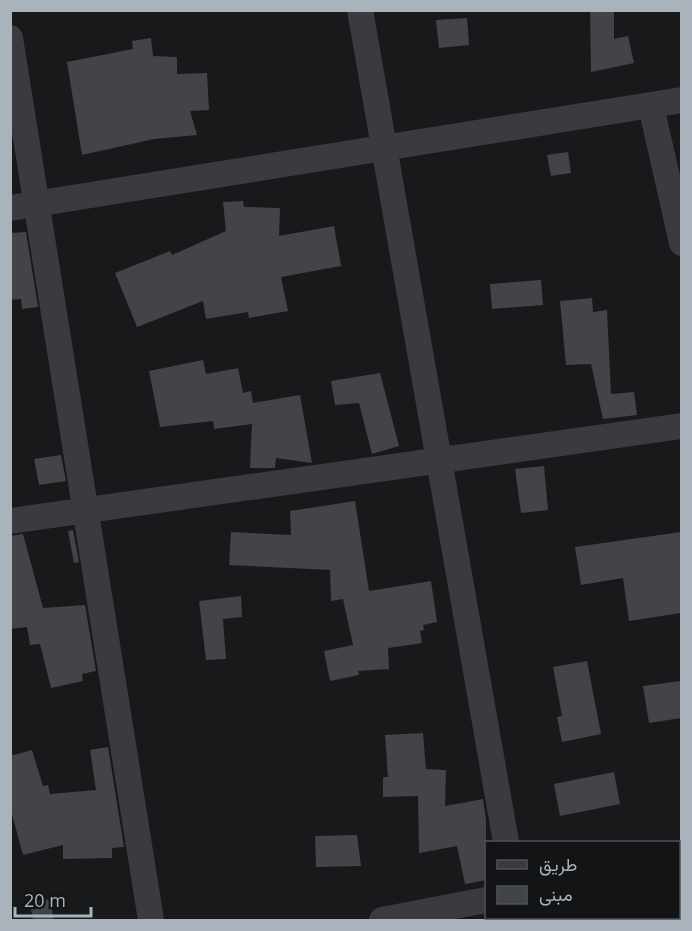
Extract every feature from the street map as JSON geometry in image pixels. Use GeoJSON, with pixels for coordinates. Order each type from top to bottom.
{"type":"FeatureCollection","features":[{"type":"Feature","properties":{"kind":"street"},"geometry":{"type":"LineString","coordinates":[[360,10],[506,841]]}},
{"type":"Feature","properties":{"kind":"street"},"geometry":{"type":"LineString","coordinates":[[10,38],[151,921]]}},
{"type":"Feature","properties":{"kind":"street"},"geometry":{"type":"LineString","coordinates":[[10,208],[384,150],[681,100]]}},
{"type":"Feature","properties":{"kind":"street"},"geometry":{"type":"LineString","coordinates":[[651,106],[681,243]]}},
{"type":"Feature","properties":{"kind":"street"},"geometry":{"type":"LineString","coordinates":[[10,521],[681,426]]}},
{"type":"Feature","properties":{"kind":"street"},"geometry":{"type":"LineString","coordinates":[[382,921],[485,900]]}},
{"type":"Feature","properties":{"kind":"building"},"geometry":{"type":"Polygon","coordinates":[[[590,10],[614,10],[614,39],[628,36],[634,63],[591,72],[590,10]]]}},
{"type":"Feature","properties":{"kind":"building"},"geometry":{"type":"Polygon","coordinates":[[[467,18],[469,45],[439,48],[436,20],[467,18]]]}},
{"type":"Feature","properties":{"kind":"building"},"geometry":{"type":"Polygon","coordinates":[[[151,38],[153,56],[177,57],[177,74],[207,73],[209,110],[190,111],[197,135],[154,139],[82,155],[67,62],[133,49],[132,41],[151,38]]]}},
{"type":"Feature","properties":{"kind":"building"},"geometry":{"type":"Polygon","coordinates":[[[568,152],[571,173],[551,176],[547,155],[568,152]]]}},
{"type":"Feature","properties":{"kind":"building"},"geometry":{"type":"Polygon","coordinates":[[[243,201],[244,207],[280,208],[279,236],[334,226],[341,266],[281,277],[288,311],[249,318],[248,312],[206,319],[203,301],[137,327],[115,273],[170,251],[172,255],[226,231],[223,202],[243,201]]]}},
{"type":"Feature","properties":{"kind":"building"},"geometry":{"type":"Polygon","coordinates":[[[26,232],[38,307],[22,309],[21,299],[10,300],[10,233],[26,232]]]}},
{"type":"Feature","properties":{"kind":"building"},"geometry":{"type":"Polygon","coordinates":[[[541,280],[543,305],[492,309],[490,284],[541,280]]]}},
{"type":"Feature","properties":{"kind":"building"},"geometry":{"type":"Polygon","coordinates":[[[592,298],[593,312],[607,310],[611,394],[634,392],[637,415],[603,419],[591,364],[566,365],[560,301],[592,298]]]}},
{"type":"Feature","properties":{"kind":"building"},"geometry":{"type":"Polygon","coordinates":[[[203,360],[206,374],[238,368],[243,393],[251,391],[253,403],[300,395],[312,463],[276,458],[275,468],[250,468],[252,424],[214,429],[213,421],[160,427],[149,371],[203,360]]]}},
{"type":"Feature","properties":{"kind":"building"},"geometry":{"type":"Polygon","coordinates":[[[380,373],[399,446],[372,454],[359,403],[335,405],[331,381],[380,373]]]}},
{"type":"Feature","properties":{"kind":"building"},"geometry":{"type":"Polygon","coordinates":[[[61,455],[66,481],[39,485],[34,459],[61,455]]]}},
{"type":"Feature","properties":{"kind":"building"},"geometry":{"type":"Polygon","coordinates":[[[544,466],[548,510],[521,513],[515,469],[544,466]]]}},
{"type":"Feature","properties":{"kind":"building"},"geometry":{"type":"Polygon","coordinates":[[[355,501],[369,591],[431,581],[437,622],[423,625],[424,630],[420,631],[422,643],[388,648],[389,669],[358,671],[359,675],[330,681],[324,651],[353,645],[343,599],[331,601],[330,570],[229,565],[231,532],[291,535],[290,511],[355,501]]]}},
{"type":"Feature","properties":{"kind":"building"},"geometry":{"type":"Polygon","coordinates":[[[73,530],[79,562],[74,563],[68,531],[73,530]]]}},
{"type":"Feature","properties":{"kind":"building"},"geometry":{"type":"Polygon","coordinates":[[[681,532],[681,613],[629,621],[623,578],[581,585],[575,547],[681,532]]]}},
{"type":"Feature","properties":{"kind":"building"},"geometry":{"type":"Polygon","coordinates":[[[23,534],[43,608],[85,605],[96,671],[82,674],[83,681],[51,688],[40,644],[30,645],[27,627],[10,629],[10,536],[23,534]]]}},
{"type":"Feature","properties":{"kind":"building"},"geometry":{"type":"Polygon","coordinates":[[[241,596],[242,617],[223,619],[226,659],[206,660],[199,601],[241,596]]]}},
{"type":"Feature","properties":{"kind":"building"},"geometry":{"type":"Polygon","coordinates":[[[587,661],[601,734],[562,742],[557,717],[562,716],[553,667],[587,661]]]}},
{"type":"Feature","properties":{"kind":"building"},"geometry":{"type":"Polygon","coordinates":[[[681,681],[681,718],[649,723],[643,686],[681,681]]]}},
{"type":"Feature","properties":{"kind":"building"},"geometry":{"type":"Polygon","coordinates":[[[423,733],[426,769],[446,770],[445,806],[483,799],[486,820],[485,880],[465,884],[457,846],[419,853],[418,796],[383,797],[383,777],[388,777],[385,735],[423,733]]]}},
{"type":"Feature","properties":{"kind":"building"},"geometry":{"type":"Polygon","coordinates":[[[108,747],[124,847],[112,848],[112,858],[63,859],[63,845],[23,855],[10,807],[10,756],[32,750],[43,786],[48,785],[50,794],[96,790],[90,750],[108,747]]]}},
{"type":"Feature","properties":{"kind":"building"},"geometry":{"type":"Polygon","coordinates":[[[614,772],[620,804],[560,816],[554,784],[614,772]]]}},
{"type":"Feature","properties":{"kind":"building"},"geometry":{"type":"Polygon","coordinates":[[[357,835],[361,866],[316,867],[315,836],[357,835]]]}},
{"type":"Feature","properties":{"kind":"building"},"geometry":{"type":"Polygon","coordinates":[[[50,899],[54,921],[33,921],[30,903],[50,899]]]}}]}
